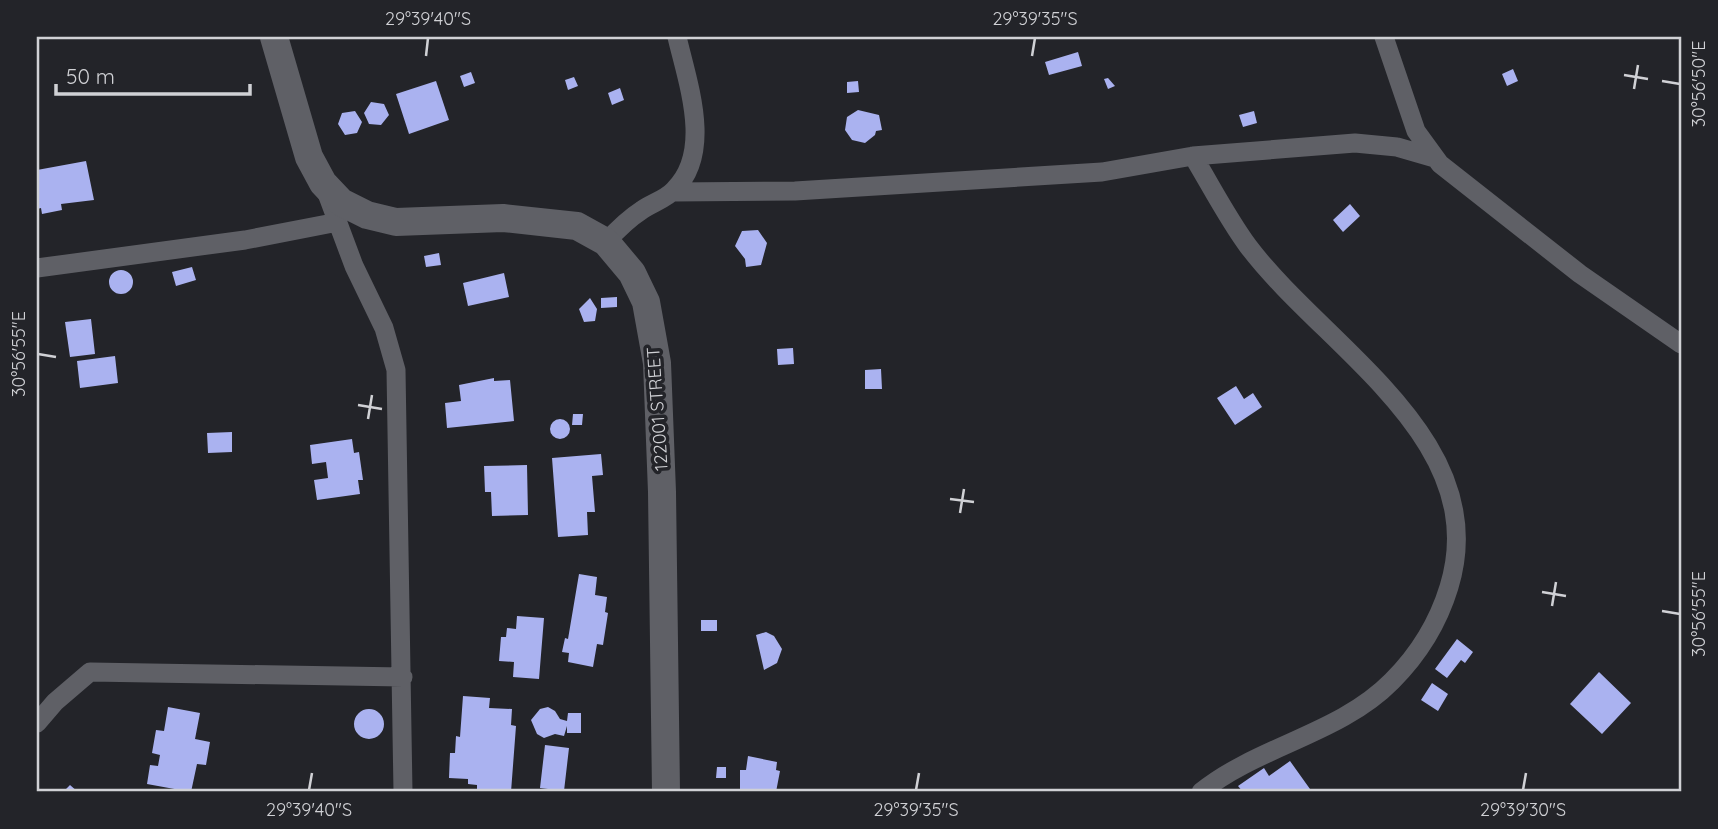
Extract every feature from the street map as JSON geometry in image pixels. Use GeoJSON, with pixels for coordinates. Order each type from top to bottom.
{"type":"FeatureCollection","features":[{"type":"Feature","properties":{"kind":"street","name":"122001 STREET"},"geometry":{"type":"LineString","coordinates":[[274,37],[309,157],[323,183],[341,202],[367,215],[396,222],[503,218],[578,226],[606,242],[632,273],[646,302],[657,363],[662,492],[666,792]]}},
{"type":"Feature","properties":{"kind":"street"},"geometry":{"type":"LineString","coordinates":[[606,242],[632,218],[673,192],[689,171],[695,152],[694,123],[677,37]]}},
{"type":"Feature","properties":{"kind":"street"},"geometry":{"type":"LineString","coordinates":[[1384,37],[1416,131],[1435,158],[1467,188],[1580,274],[1681,344]]}},
{"type":"Feature","properties":{"kind":"street"},"geometry":{"type":"LineString","coordinates":[[673,192],[795,191],[1102,172],[1193,156],[1375,144],[1435,158]]}},
{"type":"Feature","properties":{"kind":"street"},"geometry":{"type":"LineString","coordinates":[[1193,156],[1248,246],[1386,391],[1424,438],[1445,472],[1458,531],[1454,570],[1440,615],[1428,637],[1391,682],[1351,711],[1221,776],[1201,792]]}},
{"type":"Feature","properties":{"kind":"street"},"geometry":{"type":"LineString","coordinates":[[323,183],[354,266],[384,328],[396,370],[403,792]]}},
{"type":"Feature","properties":{"kind":"street"},"geometry":{"type":"LineString","coordinates":[[37,268],[245,240],[338,222]]}},
{"type":"Feature","properties":{"kind":"street"},"geometry":{"type":"LineString","coordinates":[[37,723],[55,702],[90,672],[403,677]]}},
{"type":"Feature","properties":{"kind":"building"},"geometry":{"type":"Polygon","coordinates":[[[1078,52],[1082,66],[1049,75],[1045,62],[1078,52]]]}},
{"type":"Feature","properties":{"kind":"building"},"geometry":{"type":"Polygon","coordinates":[[[1513,69],[1518,81],[1507,86],[1502,74],[1513,69]]]}},
{"type":"Feature","properties":{"kind":"building"},"geometry":{"type":"Polygon","coordinates":[[[471,72],[475,83],[464,87],[460,76],[471,72]]]}},
{"type":"Feature","properties":{"kind":"building"},"geometry":{"type":"Polygon","coordinates":[[[574,77],[578,86],[568,90],[565,80],[574,77]]]}},
{"type":"Feature","properties":{"kind":"building"},"geometry":{"type":"Polygon","coordinates":[[[1108,78],[1115,86],[1108,89],[1104,79],[1108,78]]]}},
{"type":"Feature","properties":{"kind":"building"},"geometry":{"type":"Polygon","coordinates":[[[436,81],[449,120],[409,134],[396,94],[436,81]]]}},
{"type":"Feature","properties":{"kind":"building"},"geometry":{"type":"Polygon","coordinates":[[[858,81],[859,92],[847,93],[847,82],[858,81]]]}},
{"type":"Feature","properties":{"kind":"building"},"geometry":{"type":"Polygon","coordinates":[[[620,88],[624,100],[612,105],[608,93],[620,88]]]}},
{"type":"Feature","properties":{"kind":"building"},"geometry":{"type":"Polygon","coordinates":[[[371,102],[384,104],[389,115],[381,125],[369,124],[364,113],[371,102]]]}},
{"type":"Feature","properties":{"kind":"building"},"geometry":{"type":"Polygon","coordinates":[[[858,110],[879,115],[882,130],[876,131],[865,143],[852,140],[845,130],[847,117],[858,110]]]}},
{"type":"Feature","properties":{"kind":"building"},"geometry":{"type":"Polygon","coordinates":[[[355,111],[362,122],[357,133],[345,135],[338,124],[342,113],[355,111]]]}},
{"type":"Feature","properties":{"kind":"building"},"geometry":{"type":"Polygon","coordinates":[[[1254,111],[1257,123],[1243,127],[1239,115],[1254,111]]]}},
{"type":"Feature","properties":{"kind":"building"},"geometry":{"type":"Polygon","coordinates":[[[86,161],[94,200],[61,204],[62,210],[42,214],[41,208],[37,209],[37,170],[86,161]]]}},
{"type":"Feature","properties":{"kind":"building"},"geometry":{"type":"Polygon","coordinates":[[[1350,204],[1360,216],[1343,232],[1333,220],[1350,204]]]}},
{"type":"Feature","properties":{"kind":"building"},"geometry":{"type":"Polygon","coordinates":[[[758,230],[767,243],[761,265],[746,267],[745,259],[735,246],[742,231],[758,230]]]}},
{"type":"Feature","properties":{"kind":"building"},"geometry":{"type":"Polygon","coordinates":[[[439,253],[441,265],[426,267],[424,256],[439,253]]]}},
{"type":"Feature","properties":{"kind":"building"},"geometry":{"type":"Polygon","coordinates":[[[192,267],[196,280],[176,286],[172,272],[192,267]]]}},
{"type":"Feature","properties":{"kind":"building"},"geometry":{"type":"Polygon","coordinates":[[[121,270],[129,274],[133,282],[129,290],[121,294],[113,290],[109,282],[113,274],[121,270]]]}},
{"type":"Feature","properties":{"kind":"building"},"geometry":{"type":"Polygon","coordinates":[[[504,273],[509,297],[468,306],[463,283],[504,273]]]}},
{"type":"Feature","properties":{"kind":"building"},"geometry":{"type":"Polygon","coordinates":[[[617,297],[617,307],[601,308],[601,298],[617,297]]]}},
{"type":"Feature","properties":{"kind":"building"},"geometry":{"type":"Polygon","coordinates":[[[590,298],[597,309],[595,321],[584,322],[579,309],[590,298]]]}},
{"type":"Feature","properties":{"kind":"building"},"geometry":{"type":"Polygon","coordinates":[[[91,319],[95,354],[70,357],[65,322],[91,319]]]}},
{"type":"Feature","properties":{"kind":"building"},"geometry":{"type":"Polygon","coordinates":[[[793,348],[794,364],[778,365],[777,349],[793,348]]]}},
{"type":"Feature","properties":{"kind":"building"},"geometry":{"type":"Polygon","coordinates":[[[115,356],[118,383],[80,388],[77,361],[115,356]]]}},
{"type":"Feature","properties":{"kind":"building"},"geometry":{"type":"Polygon","coordinates":[[[881,369],[882,389],[865,389],[865,370],[881,369]]]}},
{"type":"Feature","properties":{"kind":"building"},"geometry":{"type":"Polygon","coordinates":[[[494,378],[494,381],[510,380],[514,421],[447,428],[445,403],[461,401],[459,385],[494,378]]]}},
{"type":"Feature","properties":{"kind":"building"},"geometry":{"type":"Polygon","coordinates":[[[1236,386],[1244,399],[1253,393],[1262,407],[1235,425],[1217,398],[1236,386]]]}},
{"type":"Feature","properties":{"kind":"building"},"geometry":{"type":"Polygon","coordinates":[[[573,414],[583,414],[582,425],[572,425],[573,414]]]}},
{"type":"Feature","properties":{"kind":"building"},"geometry":{"type":"Polygon","coordinates":[[[556,419],[564,419],[570,429],[564,439],[556,439],[550,433],[550,425],[556,419]]]}},
{"type":"Feature","properties":{"kind":"building"},"geometry":{"type":"Polygon","coordinates":[[[232,432],[232,452],[208,453],[207,433],[232,432]]]}},
{"type":"Feature","properties":{"kind":"building"},"geometry":{"type":"Polygon","coordinates":[[[352,439],[354,453],[359,452],[363,480],[358,480],[360,494],[317,500],[314,480],[328,478],[326,462],[312,464],[310,445],[352,439]]]}},
{"type":"Feature","properties":{"kind":"building"},"geometry":{"type":"Polygon","coordinates":[[[601,454],[603,475],[592,476],[595,512],[587,512],[588,535],[558,537],[552,458],[601,454]]]}},
{"type":"Feature","properties":{"kind":"building"},"geometry":{"type":"Polygon","coordinates":[[[527,465],[528,515],[492,516],[491,492],[485,492],[484,466],[527,465]]]}},
{"type":"Feature","properties":{"kind":"building"},"geometry":{"type":"Polygon","coordinates":[[[579,574],[597,577],[595,595],[607,597],[605,612],[608,613],[603,645],[597,644],[593,667],[568,662],[569,653],[562,652],[565,638],[568,639],[579,574]]]}},
{"type":"Feature","properties":{"kind":"building"},"geometry":{"type":"Polygon","coordinates":[[[517,616],[544,618],[539,679],[513,677],[514,662],[499,661],[501,637],[506,637],[507,628],[516,629],[517,616]]]}},
{"type":"Feature","properties":{"kind":"building"},"geometry":{"type":"Polygon","coordinates":[[[701,620],[717,620],[717,631],[701,631],[701,620]]]}},
{"type":"Feature","properties":{"kind":"building"},"geometry":{"type":"Polygon","coordinates":[[[766,632],[774,636],[782,649],[777,663],[764,670],[756,635],[766,632]]]}},
{"type":"Feature","properties":{"kind":"building"},"geometry":{"type":"Polygon","coordinates":[[[1457,639],[1473,652],[1465,663],[1461,660],[1447,678],[1435,669],[1457,639]]]}},
{"type":"Feature","properties":{"kind":"building"},"geometry":{"type":"Polygon","coordinates":[[[1599,672],[1631,703],[1602,734],[1570,704],[1599,672]]]}},
{"type":"Feature","properties":{"kind":"building"},"geometry":{"type":"Polygon","coordinates":[[[1432,683],[1448,694],[1438,711],[1421,700],[1432,683]]]}},
{"type":"Feature","properties":{"kind":"building"},"geometry":{"type":"Polygon","coordinates":[[[463,696],[490,698],[489,708],[512,709],[511,725],[516,726],[511,792],[477,791],[477,785],[468,784],[468,779],[449,778],[450,753],[455,753],[456,736],[460,737],[463,696]]]}},
{"type":"Feature","properties":{"kind":"building"},"geometry":{"type":"Polygon","coordinates":[[[168,707],[200,713],[195,739],[210,742],[206,765],[197,764],[191,792],[147,784],[150,765],[158,766],[160,755],[152,753],[156,730],[164,731],[168,707]]]}},
{"type":"Feature","properties":{"kind":"building"},"geometry":{"type":"Polygon","coordinates":[[[548,707],[555,711],[560,719],[567,721],[568,713],[581,713],[581,733],[567,733],[567,726],[564,736],[555,734],[544,738],[537,734],[531,720],[540,709],[548,707]]]}},
{"type":"Feature","properties":{"kind":"building"},"geometry":{"type":"Polygon","coordinates":[[[369,709],[380,713],[384,724],[380,735],[369,739],[358,735],[354,724],[358,713],[369,709]]]}},
{"type":"Feature","properties":{"kind":"building"},"geometry":{"type":"Polygon","coordinates":[[[545,745],[569,748],[564,791],[540,788],[545,745]]]}},
{"type":"Feature","properties":{"kind":"building"},"geometry":{"type":"Polygon","coordinates":[[[748,756],[777,762],[776,770],[780,771],[776,792],[740,792],[740,770],[746,770],[748,756]]]}},
{"type":"Feature","properties":{"kind":"building"},"geometry":{"type":"Polygon","coordinates":[[[1290,761],[1310,789],[1305,792],[1243,792],[1238,786],[1264,768],[1269,776],[1290,761]]]}},
{"type":"Feature","properties":{"kind":"building"},"geometry":{"type":"Polygon","coordinates":[[[717,767],[726,767],[726,778],[716,778],[717,767]]]}},
{"type":"Feature","properties":{"kind":"building"},"geometry":{"type":"Polygon","coordinates":[[[70,785],[78,792],[63,792],[70,785]]]}}]}
